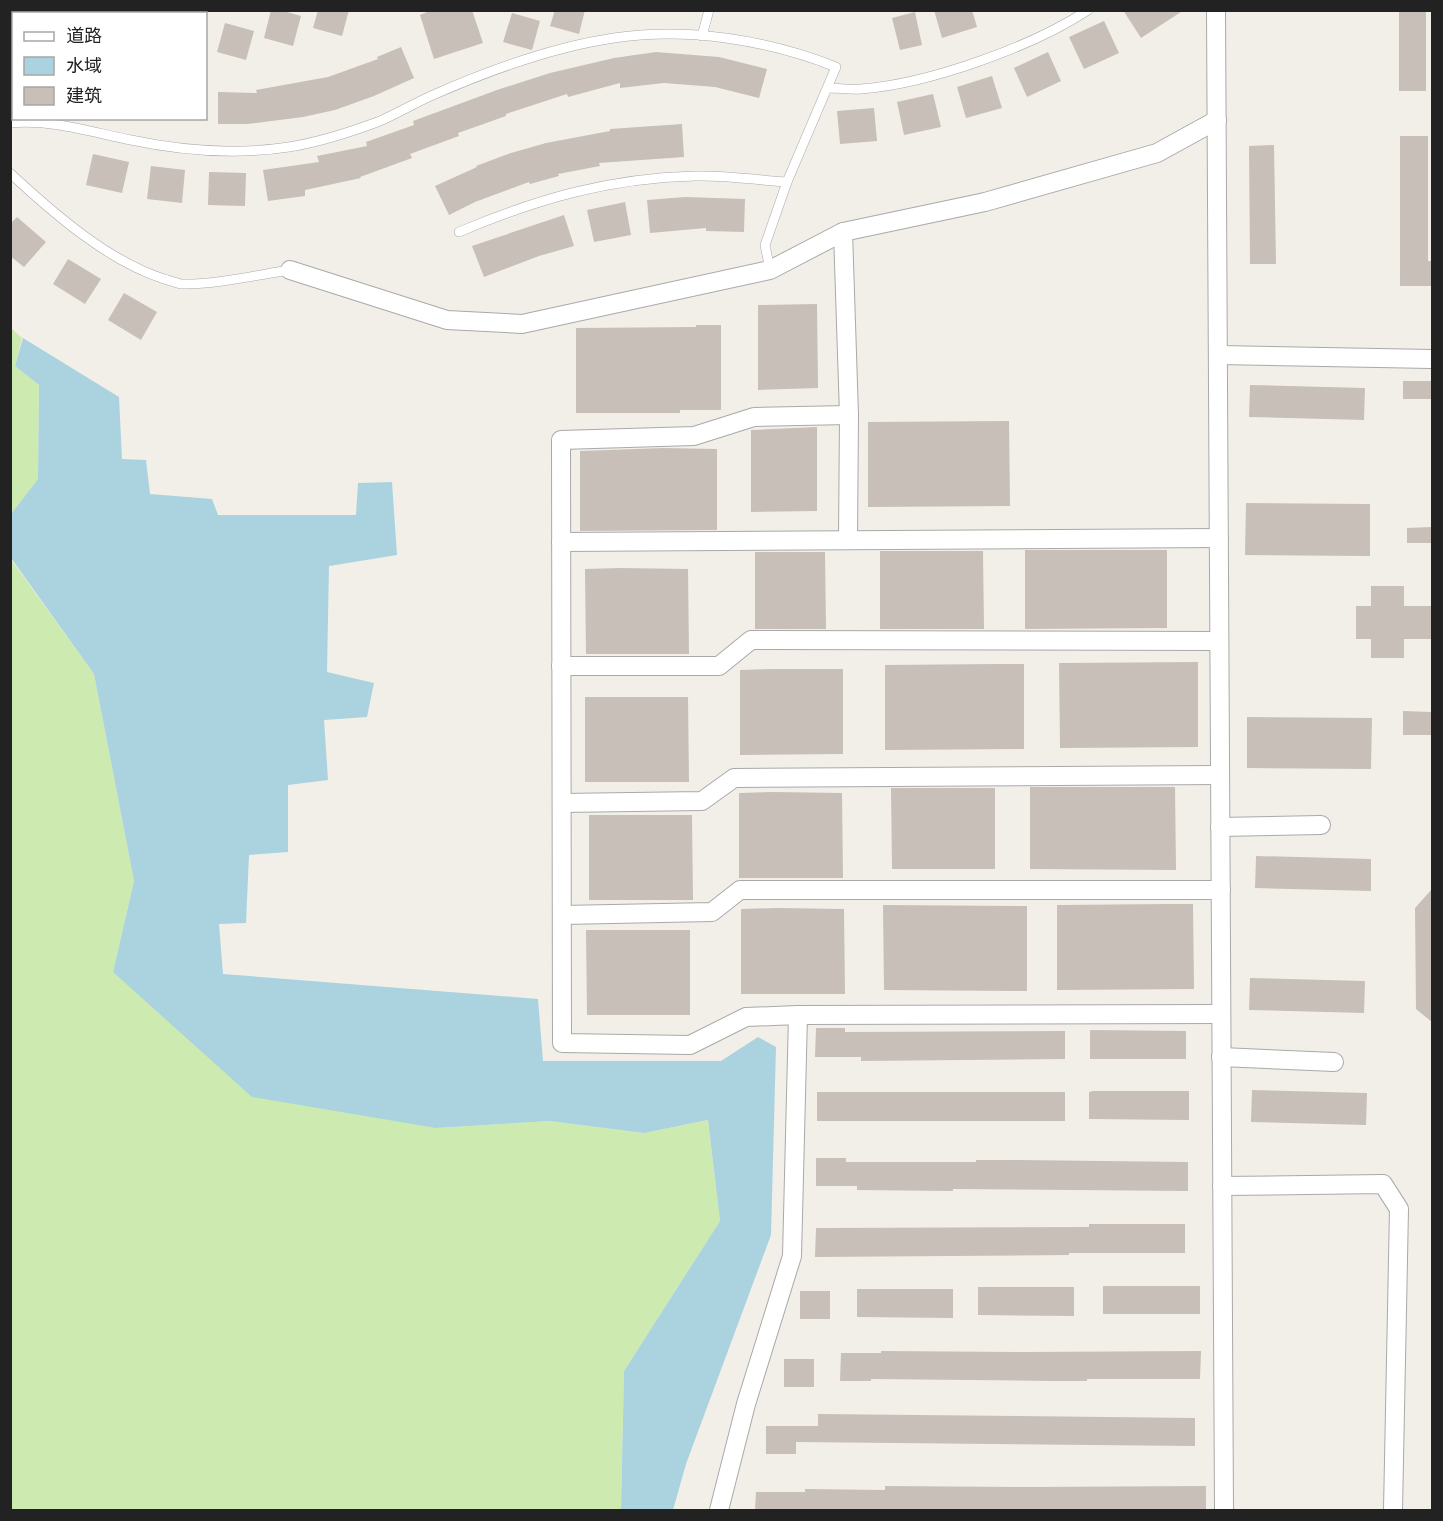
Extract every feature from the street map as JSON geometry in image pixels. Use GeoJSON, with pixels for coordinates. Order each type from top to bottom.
{"type":"FeatureCollection","features":[{"type":"Feature","properties":{"kind":"street"},"geometry":{"type":"LineString","coordinates":[[1216,10],[1224,1510]]}},
{"type":"Feature","properties":{"kind":"street"},"geometry":{"type":"LineString","coordinates":[[290,270],[447,320],[522,324],[770,270],[843,231],[985,202],[1157,153],[1217,120]]}},
{"type":"Feature","properties":{"kind":"street"},"geometry":{"type":"LineString","coordinates":[[843,231],[849,415],[848,540]]}},
{"type":"Feature","properties":{"kind":"street"},"geometry":{"type":"LineString","coordinates":[[1218,355],[1432,360]]}},
{"type":"Feature","properties":{"kind":"street"},"geometry":{"type":"LineString","coordinates":[[849,415],[753,417],[694,436],[561,440],[562,1043],[690,1045],[746,1017],[1221,1014]]}},
{"type":"Feature","properties":{"kind":"street"},"geometry":{"type":"LineString","coordinates":[[561,542],[1219,538]]}},
{"type":"Feature","properties":{"kind":"street"},"geometry":{"type":"LineString","coordinates":[[561,666],[719,666],[751,640],[1220,641]]}},
{"type":"Feature","properties":{"kind":"street"},"geometry":{"type":"LineString","coordinates":[[562,802],[702,801],[734,778],[1220,775]]}},
{"type":"Feature","properties":{"kind":"street"},"geometry":{"type":"LineString","coordinates":[[1220,827],[1321,825]]}},
{"type":"Feature","properties":{"kind":"street"},"geometry":{"type":"LineString","coordinates":[[562,915],[712,912],[740,890],[1221,890]]}},
{"type":"Feature","properties":{"kind":"street"},"geometry":{"type":"LineString","coordinates":[[719,1510],[746,1404],[792,1256],[798,1015]]}},
{"type":"Feature","properties":{"kind":"street"},"geometry":{"type":"LineString","coordinates":[[1221,1057],[1334,1062]]}},
{"type":"Feature","properties":{"kind":"street"},"geometry":{"type":"LineString","coordinates":[[1222,1186],[1383,1184],[1399,1209],[1393,1510]]}},
{"type":"Feature","properties":{"kind":"lane"},"geometry":{"type":"LineString","coordinates":[[702,36],[709,10]]}},
{"type":"Feature","properties":{"kind":"lane"},"geometry":{"type":"LineString","coordinates":[[829,88],[859,90],[896,84],[951,70],[1047,32],[1088,10]]}},
{"type":"Feature","properties":{"kind":"lane"},"geometry":{"type":"LineString","coordinates":[[10,123],[67,125],[133,140],[206,151],[249,151],[290,147],[338,136],[519,61],[569,47],[615,38],[662,34],[739,40],[804,54],[836,67],[829,88],[786,182],[765,245],[770,270]]}},
{"type":"Feature","properties":{"kind":"lane"},"geometry":{"type":"LineString","coordinates":[[10,173],[36,197],[93,241],[146,273],[180,284],[290,270]]}},
{"type":"Feature","properties":{"kind":"lane"},"geometry":{"type":"LineString","coordinates":[[459,232],[529,204],[602,185],[650,178],[697,176],[786,182]]}},
{"type":"Feature","properties":{"kind":"green space"},"geometry":{"type":"Polygon","coordinates":[[[10,327],[22,338],[15,366],[39,385],[38,479],[11,514],[10,327]]]}},
{"type":"Feature","properties":{"kind":"green space"},"geometry":{"type":"Polygon","coordinates":[[[10,558],[94,674],[134,881],[113,972],[436,1128],[549,1121],[644,1133],[708,1120],[720,1221],[624,1371],[621,1510],[11,1510],[10,558]]]}},
{"type":"Feature","properties":{"kind":"water"},"geometry":{"type":"Polygon","coordinates":[[[23,338],[119,397],[122,459],[146,460],[150,494],[212,499],[218,515],[356,515],[358,483],[392,482],[397,555],[329,566],[327,672],[374,683],[367,717],[324,720],[328,780],[288,785],[288,852],[249,855],[246,923],[219,924],[223,974],[538,999],[543,1061],[721,1061],[758,1037],[776,1047],[771,1235],[686,1464],[673,1510],[621,1510],[624,1371],[720,1221],[708,1120],[644,1133],[549,1121],[436,1128],[252,1097],[113,972],[134,881],[94,674],[11,558],[11,514],[38,479],[39,385],[15,366],[23,338]]]}},
{"type":"Feature","properties":{"kind":"building"},"geometry":{"type":"Polygon","coordinates":[[[271,10],[301,16],[293,46],[264,38],[271,10]]]}},
{"type":"Feature","properties":{"kind":"building"},"geometry":{"type":"Polygon","coordinates":[[[318,10],[349,10],[342,36],[313,28],[318,10]]]}},
{"type":"Feature","properties":{"kind":"building"},"geometry":{"type":"Polygon","coordinates":[[[432,10],[472,10],[483,43],[434,59],[420,15],[432,10]]]}},
{"type":"Feature","properties":{"kind":"building"},"geometry":{"type":"Polygon","coordinates":[[[555,10],[585,10],[579,34],[550,26],[555,10]]]}},
{"type":"Feature","properties":{"kind":"building"},"geometry":{"type":"Polygon","coordinates":[[[934,10],[972,10],[977,27],[942,38],[934,10]]]}},
{"type":"Feature","properties":{"kind":"building"},"geometry":{"type":"Polygon","coordinates":[[[1123,10],[1184,10],[1141,38],[1123,10]]]}},
{"type":"Feature","properties":{"kind":"building"},"geometry":{"type":"Polygon","coordinates":[[[1399,10],[1426,10],[1426,91],[1399,91],[1399,10]]]}},
{"type":"Feature","properties":{"kind":"building"},"geometry":{"type":"Polygon","coordinates":[[[915,12],[922,45],[900,50],[892,18],[915,12]]]}},
{"type":"Feature","properties":{"kind":"building"},"geometry":{"type":"Polygon","coordinates":[[[512,13],[540,21],[532,50],[503,42],[512,13]]]}},
{"type":"Feature","properties":{"kind":"building"},"geometry":{"type":"Polygon","coordinates":[[[1104,21],[1119,53],[1084,69],[1069,37],[1104,21]]]}},
{"type":"Feature","properties":{"kind":"building"},"geometry":{"type":"Polygon","coordinates":[[[225,23],[254,31],[246,60],[217,52],[225,23]]]}},
{"type":"Feature","properties":{"kind":"building"},"geometry":{"type":"Polygon","coordinates":[[[401,47],[414,78],[374,96],[335,110],[303,117],[247,124],[218,124],[218,92],[257,93],[256,90],[328,77],[378,59],[377,57],[401,47]]]}},
{"type":"Feature","properties":{"kind":"building"},"geometry":{"type":"Polygon","coordinates":[[[656,52],[719,57],[767,69],[759,98],[715,87],[664,83],[620,88],[620,83],[568,97],[567,94],[458,133],[459,136],[410,154],[412,158],[361,178],[305,190],[305,196],[268,201],[263,170],[319,162],[317,156],[367,146],[366,142],[414,125],[413,121],[550,73],[614,58],[656,52]]]}},
{"type":"Feature","properties":{"kind":"building"},"geometry":{"type":"Polygon","coordinates":[[[1048,52],[1061,81],[1027,97],[1014,68],[1048,52]]]}},
{"type":"Feature","properties":{"kind":"building"},"geometry":{"type":"Polygon","coordinates":[[[992,76],[1002,108],[966,118],[957,87],[992,76]]]}},
{"type":"Feature","properties":{"kind":"building"},"geometry":{"type":"Polygon","coordinates":[[[933,94],[941,127],[904,135],[897,102],[933,94]]]}},
{"type":"Feature","properties":{"kind":"building"},"geometry":{"type":"Polygon","coordinates":[[[874,108],[877,141],[840,144],[837,111],[874,108]]]}},
{"type":"Feature","properties":{"kind":"building"},"geometry":{"type":"Polygon","coordinates":[[[682,124],[684,157],[599,163],[600,166],[558,174],[559,176],[530,184],[529,182],[475,202],[449,215],[435,186],[476,166],[546,143],[610,131],[610,129],[682,124]]]}},
{"type":"Feature","properties":{"kind":"building"},"geometry":{"type":"Polygon","coordinates":[[[1400,136],[1428,136],[1428,261],[1432,261],[1432,286],[1400,286],[1400,136]]]}},
{"type":"Feature","properties":{"kind":"building"},"geometry":{"type":"Polygon","coordinates":[[[1274,145],[1276,264],[1250,264],[1249,146],[1274,145]]]}},
{"type":"Feature","properties":{"kind":"building"},"geometry":{"type":"Polygon","coordinates":[[[93,154],[129,162],[122,193],[86,185],[93,154]]]}},
{"type":"Feature","properties":{"kind":"building"},"geometry":{"type":"Polygon","coordinates":[[[151,166],[185,170],[182,203],[147,199],[151,166]]]}},
{"type":"Feature","properties":{"kind":"building"},"geometry":{"type":"Polygon","coordinates":[[[209,172],[246,173],[245,206],[208,205],[209,172]]]}},
{"type":"Feature","properties":{"kind":"building"},"geometry":{"type":"Polygon","coordinates":[[[685,197],[745,199],[744,232],[706,231],[706,228],[650,233],[647,200],[685,197]]]}},
{"type":"Feature","properties":{"kind":"building"},"geometry":{"type":"Polygon","coordinates":[[[625,202],[631,235],[594,242],[587,210],[625,202]]]}},
{"type":"Feature","properties":{"kind":"building"},"geometry":{"type":"Polygon","coordinates":[[[564,215],[574,246],[539,256],[484,277],[472,246],[564,215]]]}},
{"type":"Feature","properties":{"kind":"building"},"geometry":{"type":"Polygon","coordinates":[[[17,217],[46,242],[24,267],[10,256],[10,224],[17,217]]]}},
{"type":"Feature","properties":{"kind":"building"},"geometry":{"type":"Polygon","coordinates":[[[68,259],[101,279],[85,304],[53,284],[68,259]]]}},
{"type":"Feature","properties":{"kind":"building"},"geometry":{"type":"Polygon","coordinates":[[[124,293],[157,312],[141,340],[108,320],[124,293]]]}},
{"type":"Feature","properties":{"kind":"building"},"geometry":{"type":"Polygon","coordinates":[[[817,304],[818,388],[758,390],[758,305],[817,304]]]}},
{"type":"Feature","properties":{"kind":"building"},"geometry":{"type":"Polygon","coordinates":[[[696,325],[721,325],[721,410],[680,410],[680,413],[576,413],[576,328],[696,327],[696,325]]]}},
{"type":"Feature","properties":{"kind":"building"},"geometry":{"type":"Polygon","coordinates":[[[1403,381],[1432,381],[1432,399],[1403,399],[1403,381]]]}},
{"type":"Feature","properties":{"kind":"building"},"geometry":{"type":"Polygon","coordinates":[[[1250,385],[1365,388],[1364,420],[1249,417],[1250,385]]]}},
{"type":"Feature","properties":{"kind":"building"},"geometry":{"type":"Polygon","coordinates":[[[1009,421],[1010,506],[868,507],[868,422],[1009,421]]]}},
{"type":"Feature","properties":{"kind":"building"},"geometry":{"type":"Polygon","coordinates":[[[817,427],[817,511],[751,512],[751,430],[817,427]]]}},
{"type":"Feature","properties":{"kind":"building"},"geometry":{"type":"Polygon","coordinates":[[[717,449],[717,530],[580,531],[580,451],[717,449]]]}},
{"type":"Feature","properties":{"kind":"building"},"geometry":{"type":"Polygon","coordinates":[[[1246,503],[1370,504],[1370,556],[1245,555],[1246,503]]]}},
{"type":"Feature","properties":{"kind":"building"},"geometry":{"type":"Polygon","coordinates":[[[1432,527],[1432,543],[1407,543],[1407,528],[1432,527]]]}},
{"type":"Feature","properties":{"kind":"building"},"geometry":{"type":"Polygon","coordinates":[[[1025,550],[1167,550],[1167,628],[1025,629],[1025,550]]]}},
{"type":"Feature","properties":{"kind":"building"},"geometry":{"type":"Polygon","coordinates":[[[880,551],[983,551],[984,629],[880,629],[880,551]]]}},
{"type":"Feature","properties":{"kind":"building"},"geometry":{"type":"Polygon","coordinates":[[[755,552],[825,552],[826,629],[755,629],[755,552]]]}},
{"type":"Feature","properties":{"kind":"building"},"geometry":{"type":"Polygon","coordinates":[[[585,569],[688,569],[689,654],[586,654],[585,569]]]}},
{"type":"Feature","properties":{"kind":"building"},"geometry":{"type":"Polygon","coordinates":[[[1371,586],[1404,586],[1404,606],[1432,606],[1432,639],[1404,639],[1404,658],[1371,658],[1371,639],[1356,639],[1356,606],[1371,606],[1371,586]]]}},
{"type":"Feature","properties":{"kind":"building"},"geometry":{"type":"Polygon","coordinates":[[[1198,662],[1198,747],[1060,748],[1059,663],[1198,662]]]}},
{"type":"Feature","properties":{"kind":"building"},"geometry":{"type":"Polygon","coordinates":[[[1024,664],[1024,749],[885,750],[885,665],[1024,664]]]}},
{"type":"Feature","properties":{"kind":"building"},"geometry":{"type":"Polygon","coordinates":[[[843,669],[843,754],[740,755],[740,670],[843,669]]]}},
{"type":"Feature","properties":{"kind":"building"},"geometry":{"type":"Polygon","coordinates":[[[585,697],[688,697],[689,782],[585,782],[585,697]]]}},
{"type":"Feature","properties":{"kind":"building"},"geometry":{"type":"Polygon","coordinates":[[[1403,711],[1432,712],[1432,735],[1403,735],[1403,711]]]}},
{"type":"Feature","properties":{"kind":"building"},"geometry":{"type":"Polygon","coordinates":[[[1247,717],[1372,718],[1371,769],[1247,768],[1247,717]]]}},
{"type":"Feature","properties":{"kind":"building"},"geometry":{"type":"Polygon","coordinates":[[[1030,787],[1175,787],[1176,870],[1030,869],[1030,787]]]}},
{"type":"Feature","properties":{"kind":"building"},"geometry":{"type":"Polygon","coordinates":[[[891,788],[995,788],[995,869],[892,869],[891,788]]]}},
{"type":"Feature","properties":{"kind":"building"},"geometry":{"type":"Polygon","coordinates":[[[739,793],[842,793],[843,878],[739,878],[739,793]]]}},
{"type":"Feature","properties":{"kind":"building"},"geometry":{"type":"Polygon","coordinates":[[[589,815],[692,815],[693,900],[589,900],[589,815]]]}},
{"type":"Feature","properties":{"kind":"building"},"geometry":{"type":"Polygon","coordinates":[[[1256,856],[1371,859],[1371,891],[1255,888],[1256,856]]]}},
{"type":"Feature","properties":{"kind":"building"},"geometry":{"type":"Polygon","coordinates":[[[1432,889],[1432,1022],[1416,1009],[1415,908],[1432,889]]]}},
{"type":"Feature","properties":{"kind":"building"},"geometry":{"type":"Polygon","coordinates":[[[1193,904],[1194,989],[1057,990],[1057,905],[1193,904]]]}},
{"type":"Feature","properties":{"kind":"building"},"geometry":{"type":"Polygon","coordinates":[[[883,905],[1027,906],[1027,991],[884,990],[883,905]]]}},
{"type":"Feature","properties":{"kind":"building"},"geometry":{"type":"Polygon","coordinates":[[[741,909],[844,909],[845,994],[741,994],[741,909]]]}},
{"type":"Feature","properties":{"kind":"building"},"geometry":{"type":"Polygon","coordinates":[[[586,930],[690,930],[690,1015],[587,1015],[586,930]]]}},
{"type":"Feature","properties":{"kind":"building"},"geometry":{"type":"Polygon","coordinates":[[[1250,978],[1365,981],[1364,1013],[1249,1010],[1250,978]]]}},
{"type":"Feature","properties":{"kind":"building"},"geometry":{"type":"Polygon","coordinates":[[[816,1028],[845,1028],[845,1032],[1065,1031],[1065,1059],[861,1061],[861,1057],[815,1057],[816,1028]]]}},
{"type":"Feature","properties":{"kind":"building"},"geometry":{"type":"Polygon","coordinates":[[[1090,1030],[1186,1031],[1186,1059],[1090,1059],[1090,1030]]]}},
{"type":"Feature","properties":{"kind":"building"},"geometry":{"type":"Polygon","coordinates":[[[1252,1090],[1367,1093],[1366,1125],[1251,1122],[1252,1090]]]}},
{"type":"Feature","properties":{"kind":"building"},"geometry":{"type":"Polygon","coordinates":[[[1189,1091],[1189,1120],[1089,1119],[1089,1092],[1189,1091]]]}},
{"type":"Feature","properties":{"kind":"building"},"geometry":{"type":"Polygon","coordinates":[[[817,1092],[1065,1092],[1065,1121],[817,1121],[817,1092]]]}},
{"type":"Feature","properties":{"kind":"building"},"geometry":{"type":"Polygon","coordinates":[[[816,1158],[846,1158],[846,1162],[1008,1160],[1188,1162],[1188,1191],[857,1190],[857,1186],[816,1186],[816,1158]]]}},
{"type":"Feature","properties":{"kind":"building"},"geometry":{"type":"Polygon","coordinates":[[[1089,1224],[1185,1224],[1185,1253],[815,1257],[816,1228],[1089,1227],[1089,1224]]]}},
{"type":"Feature","properties":{"kind":"building"},"geometry":{"type":"Polygon","coordinates":[[[1103,1286],[1200,1286],[1200,1314],[1103,1314],[1103,1286]]]}},
{"type":"Feature","properties":{"kind":"building"},"geometry":{"type":"Polygon","coordinates":[[[978,1287],[1074,1287],[1074,1316],[978,1315],[978,1287]]]}},
{"type":"Feature","properties":{"kind":"building"},"geometry":{"type":"Polygon","coordinates":[[[857,1289],[953,1289],[953,1318],[857,1317],[857,1289]]]}},
{"type":"Feature","properties":{"kind":"building"},"geometry":{"type":"Polygon","coordinates":[[[800,1291],[830,1291],[830,1319],[800,1319],[800,1291]]]}},
{"type":"Feature","properties":{"kind":"building"},"geometry":{"type":"Polygon","coordinates":[[[881,1351],[1201,1351],[1200,1379],[1053,1381],[871,1379],[871,1381],[840,1381],[841,1353],[881,1353],[881,1351]]]}},
{"type":"Feature","properties":{"kind":"building"},"geometry":{"type":"Polygon","coordinates":[[[784,1359],[814,1359],[814,1387],[784,1387],[784,1359]]]}},
{"type":"Feature","properties":{"kind":"building"},"geometry":{"type":"Polygon","coordinates":[[[818,1414],[1195,1418],[1195,1446],[796,1442],[796,1454],[766,1454],[766,1426],[818,1426],[818,1414]]]}},
{"type":"Feature","properties":{"kind":"building"},"geometry":{"type":"Polygon","coordinates":[[[885,1486],[1206,1486],[1206,1510],[755,1510],[756,1492],[805,1492],[805,1489],[885,1490],[885,1486]]]}}]}
